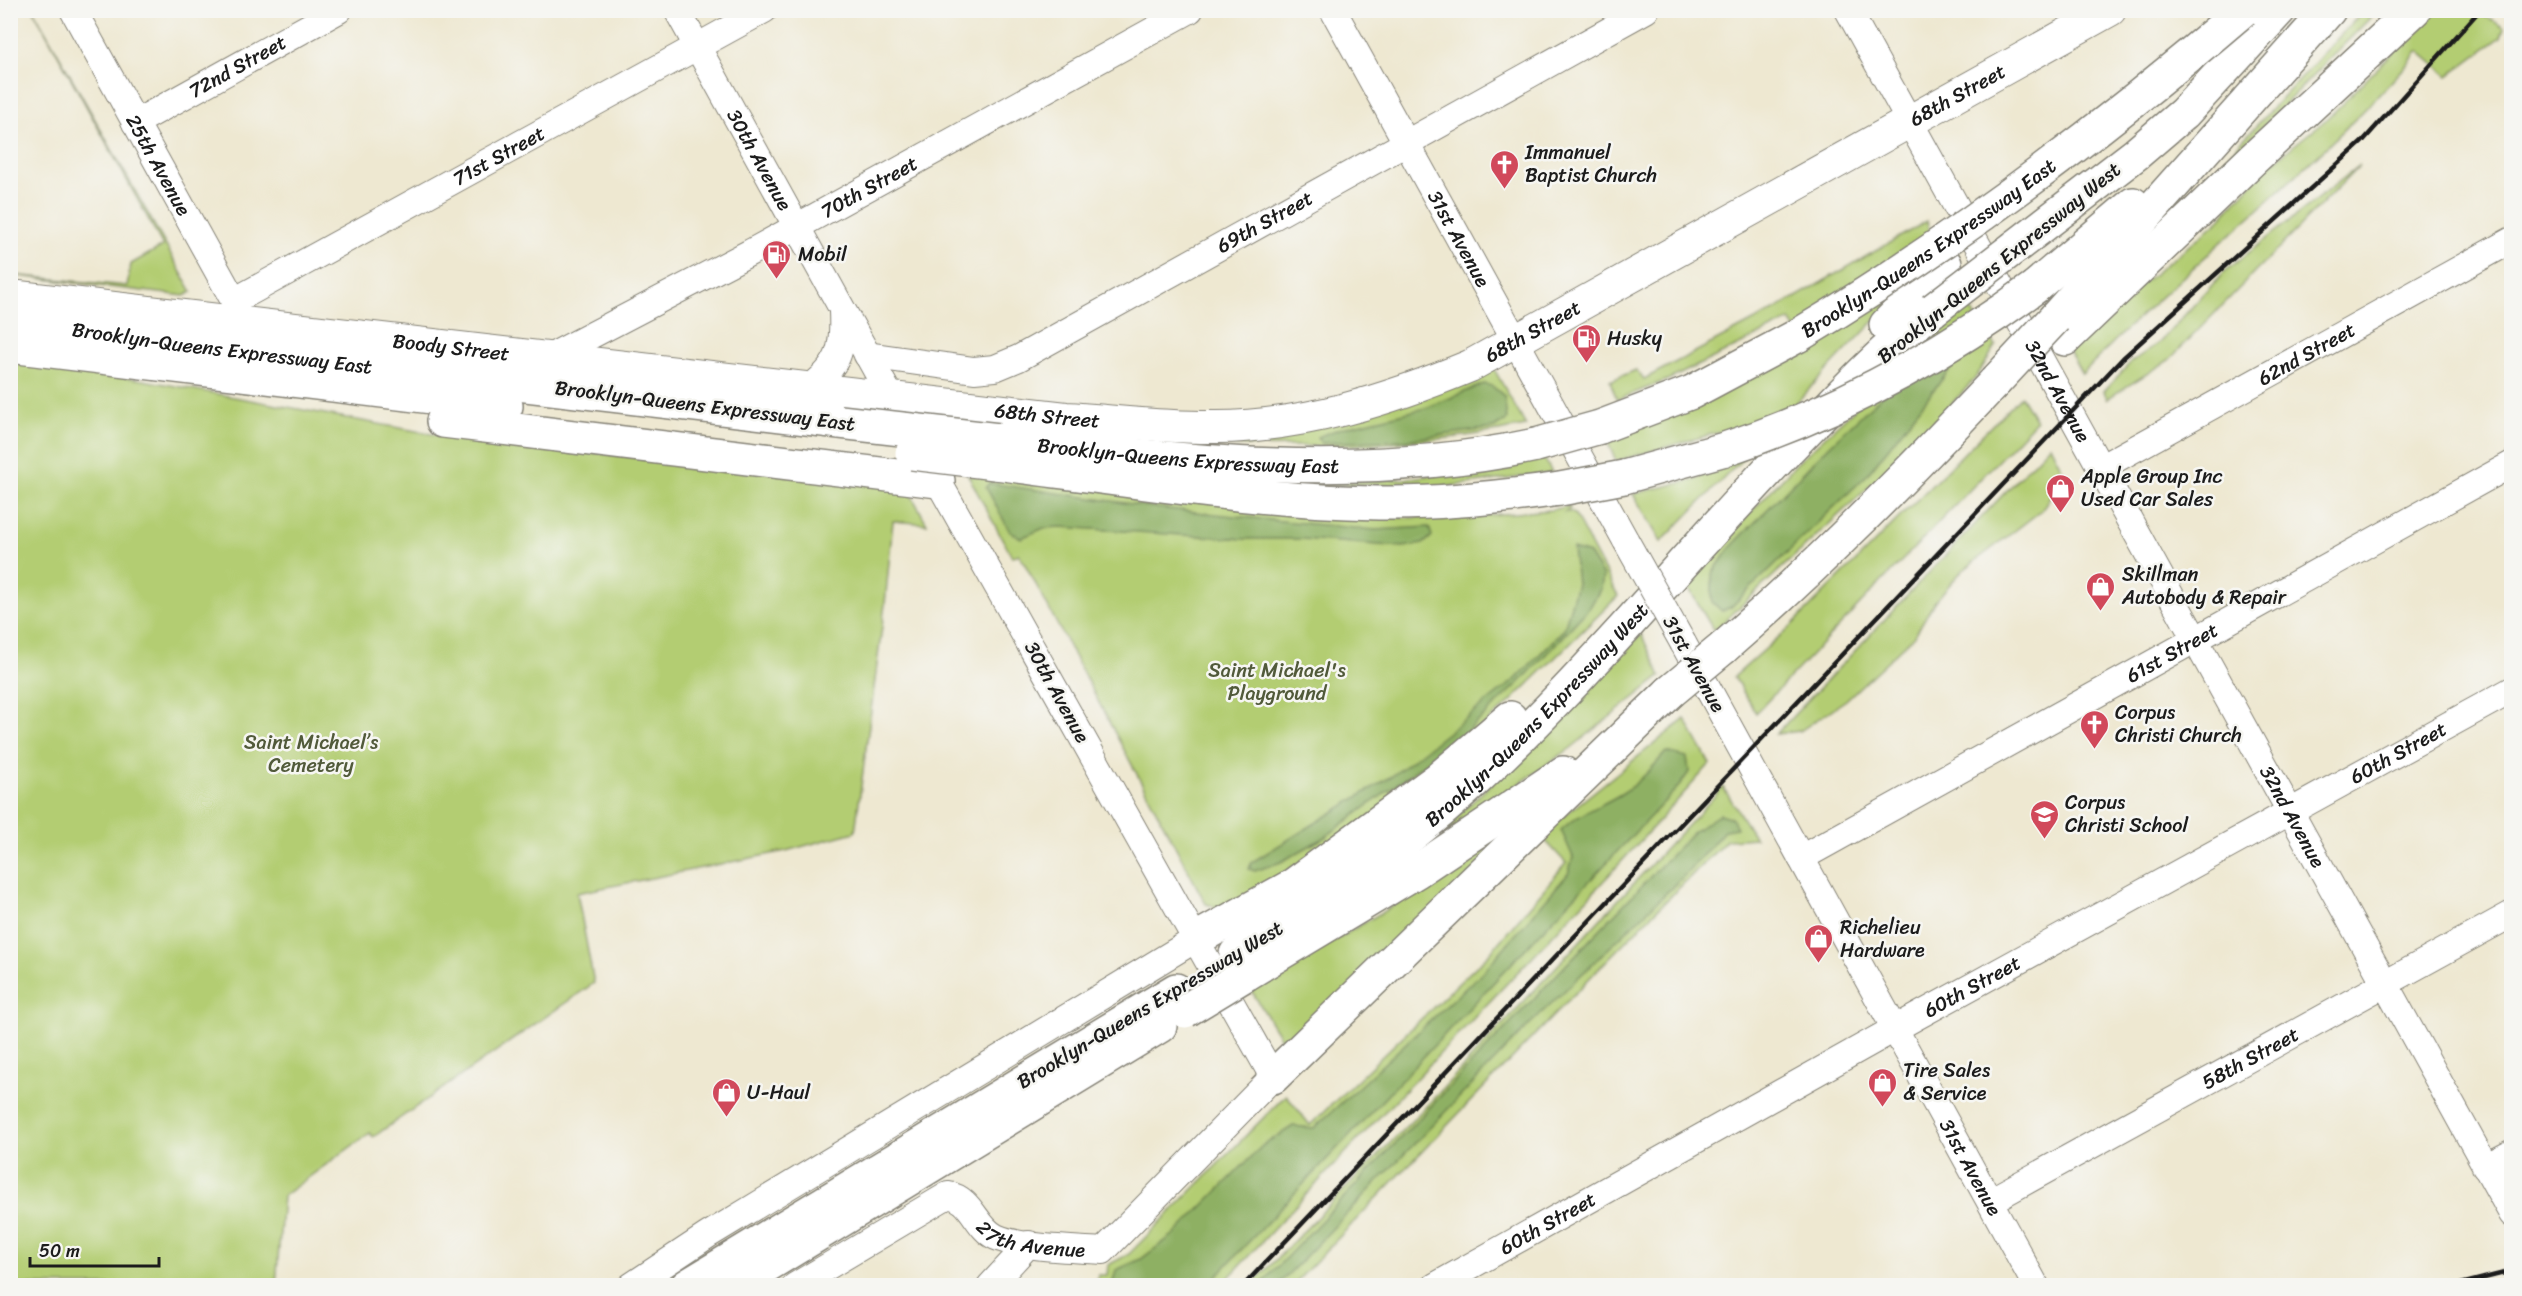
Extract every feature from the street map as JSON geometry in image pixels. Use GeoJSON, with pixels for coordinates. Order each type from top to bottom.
{"type":"FeatureCollection","features":[{"type":"Feature","properties":{"kind":"highway"},"geometry":{"type":"LineString","coordinates":[[1782,455],[1849,364],[1945,264],[2220,10]]}},
{"type":"Feature","properties":{"kind":"highway","name":"Brooklyn-Queens Expressway East"},"geometry":{"type":"LineString","coordinates":[[997,452],[1284,465],[1366,465],[1445,460],[1536,445],[1600,428],[1692,392],[1799,335],[1952,238],[2054,164],[2152,87],[2243,10]]}},
{"type":"Feature","properties":{"kind":"highway","name":"Brooklyn-Queens Expressway West"},"geometry":{"type":"LineString","coordinates":[[1241,964],[1432,819],[1508,748],[1782,455],[1879,357],[1934,310],[2176,119],[2279,10]]}},
{"type":"Feature","properties":{"kind":"highway"},"geometry":{"type":"LineString","coordinates":[[2247,99],[2329,10]]}},
{"type":"Feature","properties":{"kind":"highway"},"geometry":{"type":"LineString","coordinates":[[2315,100],[2389,10]]}},
{"type":"Feature","properties":{"kind":"highway"},"geometry":{"type":"LineString","coordinates":[[2060,328],[2414,10]]}},
{"type":"Feature","properties":{"kind":"highway","name":"Brooklyn-Queens Expressway East"},"geometry":{"type":"LineString","coordinates":[[10,320],[838,433],[997,452],[1256,494],[1360,502],[1456,501],[1560,489],[1624,477],[1725,448],[1794,423],[1887,381],[1979,326],[2035,287],[2101,232],[2247,99]]}},
{"type":"Feature","properties":{"kind":"highway","name":"Brooklyn-Queens Expressway West"},"geometry":{"type":"LineString","coordinates":[[687,1286],[1241,964],[1496,820],[1600,746],[1670,692],[1789,590],[2060,328],[2247,99]]}},
{"type":"Feature","properties":{"kind":"highway","name":"Brooklyn-Queens Expressway East"},"geometry":{"type":"LineString","coordinates":[[10,346],[153,365],[838,433]]}},
{"type":"Feature","properties":{"kind":"highway"},"geometry":{"type":"LineString","coordinates":[[153,365],[268,392],[415,417],[938,481]]}},
{"type":"Feature","properties":{"kind":"highway"},"geometry":{"type":"LineString","coordinates":[[1196,939],[1292,886],[1373,828],[1438,779],[1552,680],[1623,627]]}},
{"type":"Feature","properties":{"kind":"highway"},"geometry":{"type":"LineString","coordinates":[[1273,1077],[1670,692]]}},
{"type":"Feature","properties":{"kind":"highway","name":"Brooklyn-Queens Expressway West"},"geometry":{"type":"LineString","coordinates":[[733,1286],[1180,1001]]}},
{"type":"Feature","properties":{"kind":"main road","name":"68th Street"},"geometry":{"type":"LineString","coordinates":[[891,397],[1066,418],[1215,427],[1264,424],[1370,404],[1470,366],[1908,120],[2110,10]]}},
{"type":"Feature","properties":{"kind":"main road","name":"Boody Street"},"geometry":{"type":"LineString","coordinates":[[10,296],[232,311],[546,360],[807,390],[891,397]]}},
{"type":"Feature","properties":{"kind":"street","name":"25th Avenue"},"geometry":{"type":"LineString","coordinates":[[73,10],[135,123],[232,311]]}},
{"type":"Feature","properties":{"kind":"street","name":"72nd Street"},"geometry":{"type":"LineString","coordinates":[[135,123],[339,10]]}},
{"type":"Feature","properties":{"kind":"street","name":"30th Avenue"},"geometry":{"type":"LineString","coordinates":[[677,10],[867,355],[1273,1077]]}},
{"type":"Feature","properties":{"kind":"street","name":"71st Street"},"geometry":{"type":"LineString","coordinates":[[232,311],[764,10]]}},
{"type":"Feature","properties":{"kind":"street","name":"70th Street"},"geometry":{"type":"LineString","coordinates":[[546,360],[796,227],[1190,10]]}},
{"type":"Feature","properties":{"kind":"street","name":"31st Avenue"},"geometry":{"type":"LineString","coordinates":[[1334,10],[2036,1286]]}},
{"type":"Feature","properties":{"kind":"street","name":"69th Street"},"geometry":{"type":"LineString","coordinates":[[867,355],[974,370],[995,368],[1019,358],[1646,10]]}},
{"type":"Feature","properties":{"kind":"street","name":"32nd Avenue"},"geometry":{"type":"LineString","coordinates":[[1848,10],[2511,1214]]}},
{"type":"Feature","properties":{"kind":"street","name":"62nd Street"},"geometry":{"type":"LineString","coordinates":[[2100,468],[2511,240]]}},
{"type":"Feature","properties":{"kind":"street","name":"30th Avenue"},"geometry":{"type":"LineString","coordinates":[[807,390],[832,369],[840,353],[843,335],[842,308]]}},
{"type":"Feature","properties":{"kind":"street","name":"61st Street"},"geometry":{"type":"LineString","coordinates":[[1801,858],[2196,641],[2511,464]]}},
{"type":"Feature","properties":{"kind":"street","name":"60th Street"},"geometry":{"type":"LineString","coordinates":[[1436,1286],[1895,1029],[2511,690]]}},
{"type":"Feature","properties":{"kind":"street","name":"58th Street"},"geometry":{"type":"LineString","coordinates":[[1990,1201],[2511,914]]}},
{"type":"Feature","properties":{"kind":"street","name":"Brooklyn-Queens Expressway West"},"geometry":{"type":"LineString","coordinates":[[631,1286],[708,1235],[1196,939]]}},
{"type":"Feature","properties":{"kind":"street","name":"27th Avenue"},"geometry":{"type":"LineString","coordinates":[[795,1286],[944,1197],[953,1196],[970,1208],[996,1237],[1029,1244],[1103,1251],[1273,1077]]}},
{"type":"Feature","properties":{"kind":"street"},"geometry":{"type":"LineString","coordinates":[[2486,1167],[2511,1153]]}},
{"type":"Feature","properties":{"kind":"street"},"geometry":{"type":"LineString","coordinates":[[990,1286],[1029,1244]]}},
{"type":"Feature","properties":{"kind":"green space"},"geometry":{"type":"Polygon","coordinates":[[[34,11],[192,292],[184,296],[11,275],[127,286],[131,264],[163,246],[34,11]]]}},
{"type":"Feature","properties":{"kind":"green space"},"geometry":{"type":"Polygon","coordinates":[[[2363,11],[2377,11],[2218,172],[2215,170],[2363,11]]]}},
{"type":"Feature","properties":{"kind":"green space"},"geometry":{"type":"Polygon","coordinates":[[[2442,11],[2467,12],[2497,22],[2504,27],[2501,37],[2448,76],[2419,51],[2338,136],[2165,293],[2082,374],[2069,351],[2121,301],[2214,225],[2267,167],[2328,118],[2430,15],[2442,11]]]}},
{"type":"Feature","properties":{"kind":"green space"},"geometry":{"type":"Polygon","coordinates":[[[2360,165],[2169,360],[2107,399],[2104,391],[2131,362],[2160,342],[2223,273],[2360,165]]]}},
{"type":"Feature","properties":{"kind":"green space"},"geometry":{"type":"Polygon","coordinates":[[[1927,221],[1936,258],[1661,542],[1633,494],[1688,481],[1730,466],[1720,432],[1616,461],[1607,441],[1806,348],[1790,320],[1672,378],[1617,400],[1610,381],[1636,370],[1644,379],[1767,314],[1927,221]]]}},
{"type":"Feature","properties":{"kind":"green space"},"geometry":{"type":"Polygon","coordinates":[[[1968,306],[1996,346],[1974,380],[1900,458],[1714,631],[1685,582],[1796,464],[1943,326],[1968,306]]]}},
{"type":"Feature","properties":{"kind":"green space"},"geometry":{"type":"Polygon","coordinates":[[[1977,335],[1867,475],[1731,607],[1722,611],[1712,602],[1712,574],[1729,549],[1829,446],[1893,385],[1977,335]]]}},
{"type":"Feature","properties":{"kind":"green space","name":"Saint Michael’s Cemetery"},"geometry":{"type":"Polygon","coordinates":[[[10,360],[143,380],[432,434],[903,488],[911,494],[927,524],[893,521],[885,604],[855,832],[786,851],[577,893],[594,983],[373,1137],[370,1133],[283,1196],[276,1285],[11,1285],[10,360]]]}},
{"type":"Feature","properties":{"kind":"green space"},"geometry":{"type":"Polygon","coordinates":[[[1493,367],[1526,426],[1452,438],[1379,444],[1230,445],[1303,429],[1493,367]]]}},
{"type":"Feature","properties":{"kind":"green space"},"geometry":{"type":"Polygon","coordinates":[[[1484,384],[1492,386],[1504,396],[1507,420],[1494,428],[1405,440],[1321,443],[1317,437],[1341,428],[1426,408],[1484,384]]]}},
{"type":"Feature","properties":{"kind":"green space"},"geometry":{"type":"Polygon","coordinates":[[[2021,396],[2036,421],[1756,713],[1734,677],[1789,628],[2021,396]]]}},
{"type":"Feature","properties":{"kind":"green space"},"geometry":{"type":"Polygon","coordinates":[[[2050,445],[2064,473],[2042,510],[1961,572],[1935,601],[1915,635],[1846,700],[1800,731],[1776,734],[2050,445]]]}},
{"type":"Feature","properties":{"kind":"green space"},"geometry":{"type":"Polygon","coordinates":[[[1544,458],[1552,473],[1443,487],[1303,483],[1405,479],[1544,458]]]}},
{"type":"Feature","properties":{"kind":"green space","name":"Saint Michael's Playground"},"geometry":{"type":"Polygon","coordinates":[[[968,475],[1370,518],[1463,517],[1551,510],[1569,506],[1570,509],[1565,512],[1572,512],[1575,515],[1618,596],[1506,706],[1396,801],[1215,917],[1214,906],[1206,904],[1032,577],[1019,554],[1012,557],[968,475]]]}},
{"type":"Feature","properties":{"kind":"green space"},"geometry":{"type":"Polygon","coordinates":[[[989,483],[1159,508],[1281,521],[1375,530],[1429,527],[1432,536],[1423,544],[1403,547],[1302,539],[1244,539],[1061,527],[1044,528],[1021,538],[1010,532],[986,487],[989,483]]]}},
{"type":"Feature","properties":{"kind":"green space"},"geometry":{"type":"Polygon","coordinates":[[[1573,549],[1589,554],[1603,576],[1601,588],[1590,607],[1519,683],[1464,735],[1325,837],[1281,862],[1255,871],[1249,869],[1252,862],[1392,776],[1516,679],[1564,629],[1577,584],[1573,549]]]}},
{"type":"Feature","properties":{"kind":"green space"},"geometry":{"type":"Polygon","coordinates":[[[1641,634],[1661,676],[1571,748],[1449,832],[1447,826],[1584,695],[1641,634]]]}},
{"type":"Feature","properties":{"kind":"green space"},"geometry":{"type":"Polygon","coordinates":[[[1685,719],[1710,764],[1590,896],[1222,1285],[1096,1286],[1098,1275],[1107,1275],[1108,1265],[1129,1254],[1286,1095],[1310,1125],[1488,955],[1566,863],[1540,835],[1685,719]]]}},
{"type":"Feature","properties":{"kind":"green space"},"geometry":{"type":"Polygon","coordinates":[[[1666,752],[1687,757],[1689,772],[1680,785],[1208,1285],[1112,1285],[1116,1270],[1141,1259],[1177,1232],[1263,1145],[1293,1126],[1314,1128],[1484,971],[1568,874],[1573,857],[1561,830],[1582,815],[1628,790],[1666,752]]]}},
{"type":"Feature","properties":{"kind":"green space"},"geometry":{"type":"Polygon","coordinates":[[[1723,787],[1755,838],[1727,840],[1612,955],[1293,1285],[1250,1286],[1436,1096],[1723,787]]]}},
{"type":"Feature","properties":{"kind":"green space"},"geometry":{"type":"Polygon","coordinates":[[[1720,814],[1732,818],[1737,828],[1725,830],[1687,873],[1530,1024],[1278,1285],[1260,1285],[1693,832],[1720,814]]]}},
{"type":"Feature","properties":{"kind":"green space"},"geometry":{"type":"Polygon","coordinates":[[[1525,821],[1288,1050],[1251,990],[1438,879],[1525,821]]]}},
{"type":"Feature","properties":{"kind":"railway"},"geometry":{"type":"LineString","coordinates":[[1243,1286],[2123,358],[2362,142],[2480,10]]}},
{"type":"Feature","properties":{"kind":"railway"},"geometry":{"type":"LineString","coordinates":[[2453,1286],[2512,1271]]}},
{"type":"Feature","properties":{"kind":"railway"},"geometry":{"type":"LineString","coordinates":[[2492,1286],[2512,1281]]}},
{"type":"Feature","properties":{"kind":"place","name":"Immanuel Baptist Church"},"geometry":{"type":"Point","coordinates":[1504,190]}},
{"type":"Feature","properties":{"kind":"place","name":"Mobil"},"geometry":{"type":"Point","coordinates":[777,280]}},
{"type":"Feature","properties":{"kind":"place","name":"Husky"},"geometry":{"type":"Point","coordinates":[1586,364]}},
{"type":"Feature","properties":{"kind":"place","name":"Apple Group Inc Used Car Sales"},"geometry":{"type":"Point","coordinates":[2060,514]}},
{"type":"Feature","properties":{"kind":"place","name":"Skillman Autobody & Repair"},"geometry":{"type":"Point","coordinates":[2101,612]}},
{"type":"Feature","properties":{"kind":"place","name":"Corpus Christi Church"},"geometry":{"type":"Point","coordinates":[2094,750]}},
{"type":"Feature","properties":{"kind":"place","name":"Corpus Christi School"},"geometry":{"type":"Point","coordinates":[2044,840]}},
{"type":"Feature","properties":{"kind":"place","name":"Richelieu Hardware"},"geometry":{"type":"Point","coordinates":[1819,964]}},
{"type":"Feature","properties":{"kind":"place","name":"Tire Sales & Service"},"geometry":{"type":"Point","coordinates":[1882,1108]}},
{"type":"Feature","properties":{"kind":"place","name":"U-Haul"},"geometry":{"type":"Point","coordinates":[726,1118]}}]}
